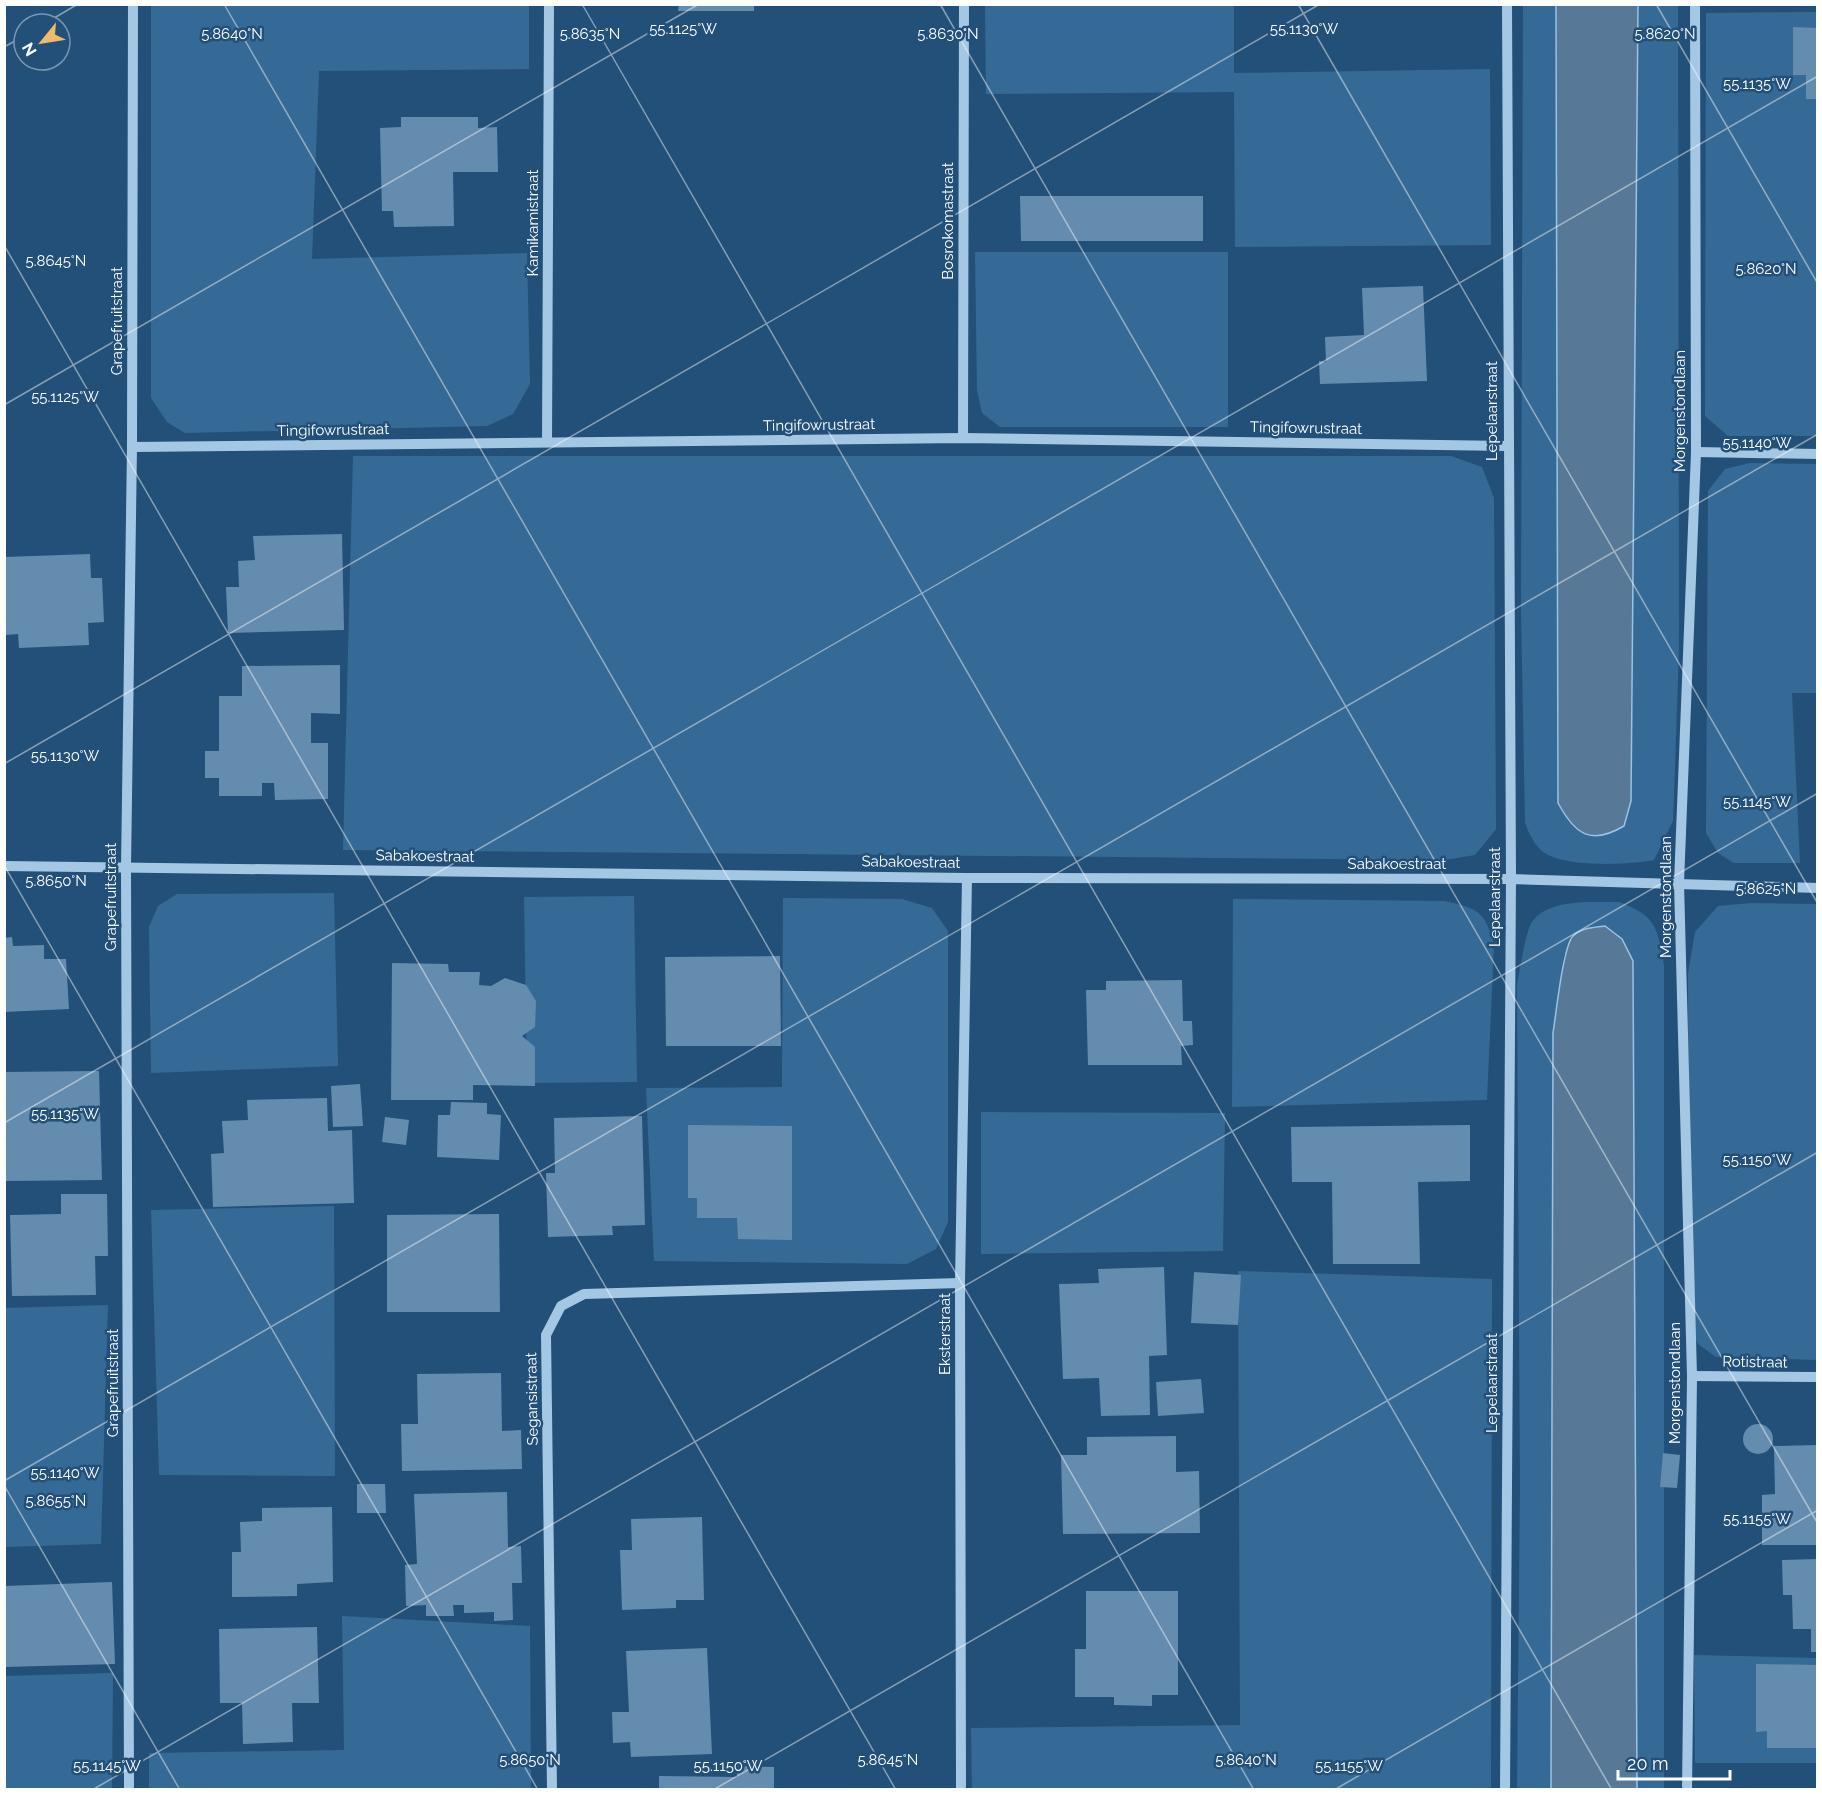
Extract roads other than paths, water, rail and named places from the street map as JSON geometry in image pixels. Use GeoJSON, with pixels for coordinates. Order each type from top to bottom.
{"type":"FeatureCollection","features":[{"type":"Feature","properties":{"kind":"street","name":"Grapefruitstraat"},"geometry":{"type":"LineString","coordinates":[[129,1790],[126,867],[132,447],[133,4]]}},
{"type":"Feature","properties":{"kind":"street","name":"Kamikamistraat"},"geometry":{"type":"LineString","coordinates":[[547,442],[549,4]]}},
{"type":"Feature","properties":{"kind":"street","name":"Bosrokomastraat"},"geometry":{"type":"LineString","coordinates":[[963,438],[964,4]]}},
{"type":"Feature","properties":{"kind":"street","name":"Lepelaarstraat"},"geometry":{"type":"LineString","coordinates":[[1505,1790],[1511,879],[1507,446],[1507,4]]}},
{"type":"Feature","properties":{"kind":"street","name":"Morgenstondlaan"},"geometry":{"type":"LineString","coordinates":[[1687,1790],[1692,1376],[1679,883],[1696,452],[1695,4]]}},
{"type":"Feature","properties":{"kind":"street","name":"Tingifowrustraat"},"geometry":{"type":"LineString","coordinates":[[132,447],[963,438],[1507,446]]}},
{"type":"Feature","properties":{"kind":"street"},"geometry":{"type":"LineString","coordinates":[[1696,452],[1818,454]]}},
{"type":"Feature","properties":{"kind":"street","name":"Sabakoestraat"},"geometry":{"type":"LineString","coordinates":[[4,866],[967,878],[1511,879],[1818,888]]}},
{"type":"Feature","properties":{"kind":"street","name":"Eksterstraat"},"geometry":{"type":"LineString","coordinates":[[961,1790],[960,1283],[967,878]]}},
{"type":"Feature","properties":{"kind":"street","name":"Segansistraat"},"geometry":{"type":"LineString","coordinates":[[552,1790],[546,1335],[561,1306],[584,1294],[960,1283]]}},
{"type":"Feature","properties":{"kind":"street","name":"Rotistraat"},"geometry":{"type":"LineString","coordinates":[[1692,1376],[1818,1377]]}}]}
